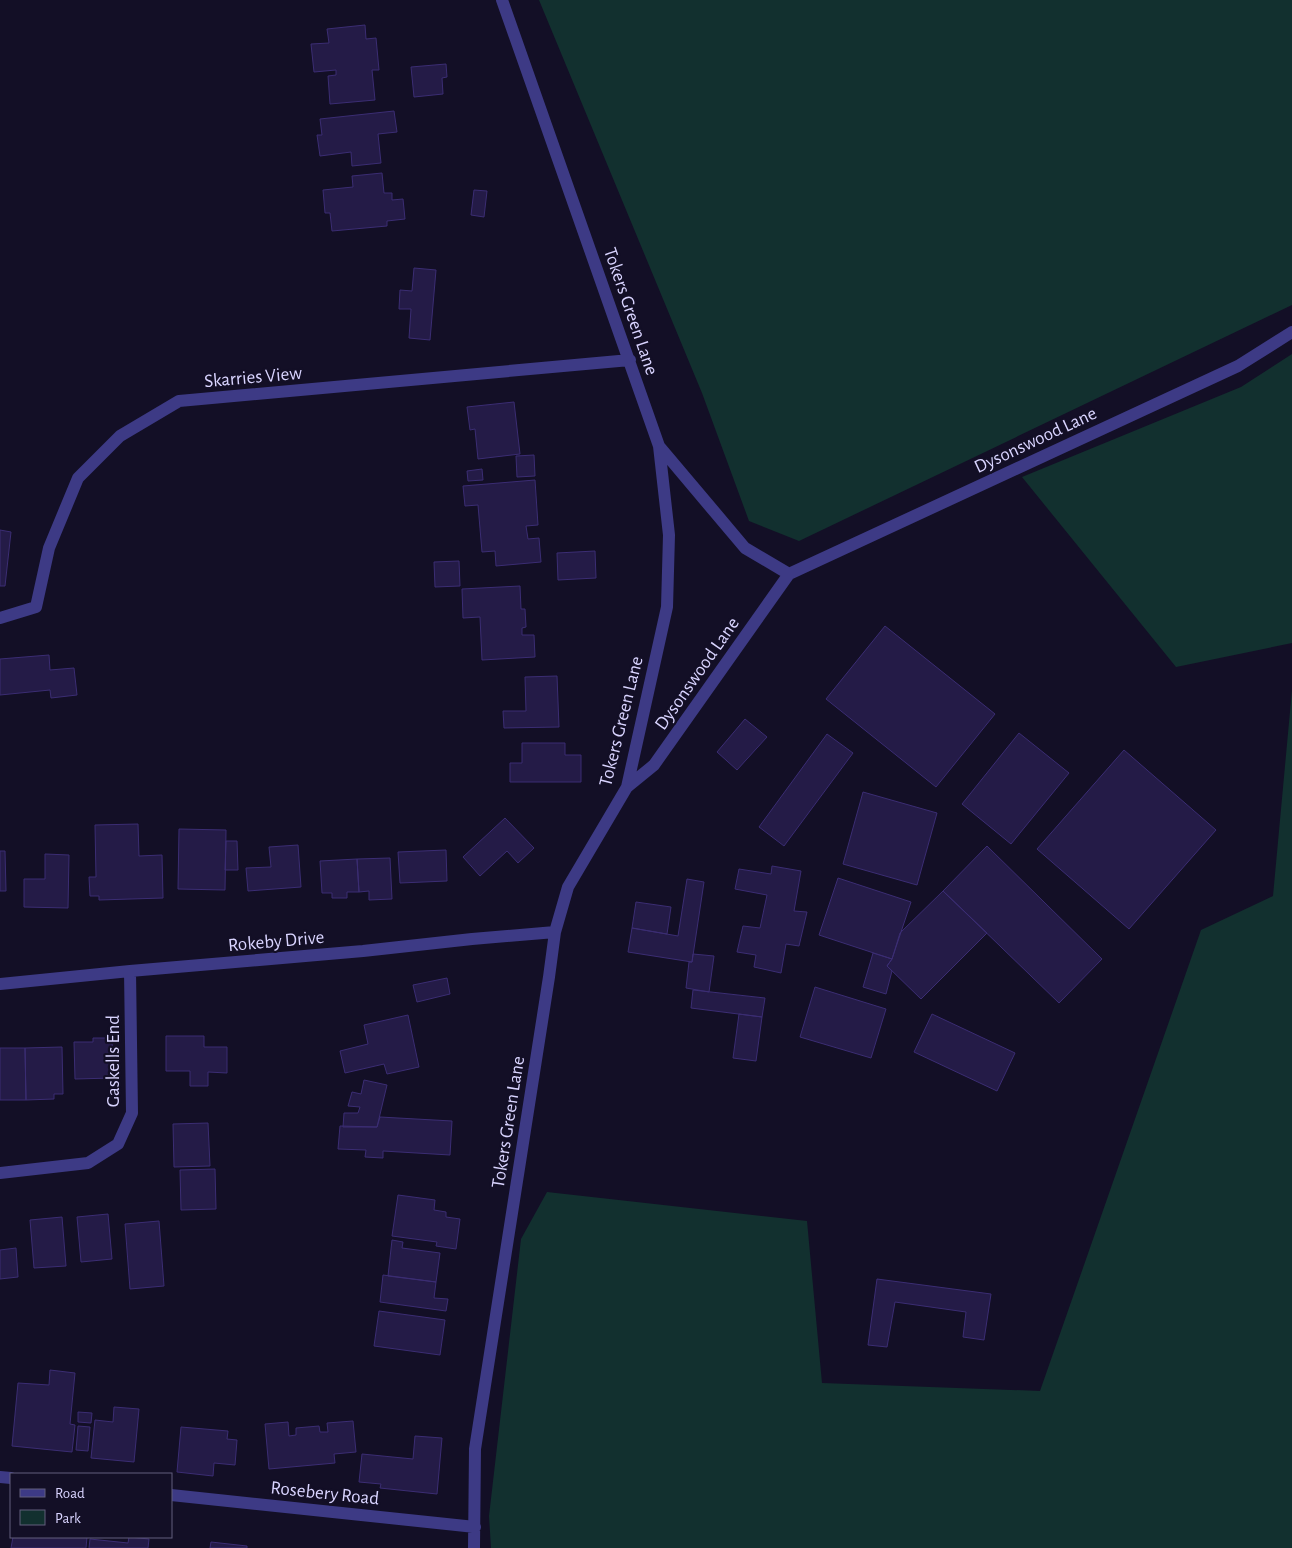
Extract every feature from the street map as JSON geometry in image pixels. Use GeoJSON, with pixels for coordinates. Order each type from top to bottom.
{"type":"FeatureCollection","features":[{"type":"Feature","properties":{"kind":"street","name":"Tokers Green Lane"},"geometry":{"type":"LineString","coordinates":[[474,1548],[475,1449],[555,932],[568,887],[626,787],[644,715],[667,607],[669,535],[659,446],[502,0]]}},
{"type":"Feature","properties":{"kind":"street","name":"Dysonswood Lane"},"geometry":{"type":"LineString","coordinates":[[626,787],[654,766],[789,574],[1238,366],[1292,332]]}},
{"type":"Feature","properties":{"kind":"street","name":"Skarries View"},"geometry":{"type":"LineString","coordinates":[[0,618],[36,607],[49,548],[78,478],[120,436],[179,401],[630,360]]}},
{"type":"Feature","properties":{"kind":"street"},"geometry":{"type":"LineString","coordinates":[[659,446],[745,548],[789,574]]}},
{"type":"Feature","properties":{"kind":"street","name":"Rokeby Drive"},"geometry":{"type":"LineString","coordinates":[[0,984],[130,970],[363,951],[472,938],[555,932]]}},
{"type":"Feature","properties":{"kind":"street","name":"Gaskells End"},"geometry":{"type":"LineString","coordinates":[[0,1173],[88,1163],[118,1144],[132,1113],[130,970]]}},
{"type":"Feature","properties":{"kind":"street","name":"Rosebery Road"},"geometry":{"type":"LineString","coordinates":[[172,1495],[475,1527]]}},
{"type":"Feature","properties":{"kind":"green space"},"geometry":{"type":"Polygon","coordinates":[[[539,0],[1292,0],[1292,305],[799,541],[749,521],[702,393],[539,0]]]}},
{"type":"Feature","properties":{"kind":"green space"},"geometry":{"type":"Polygon","coordinates":[[[1292,354],[1292,643],[1176,667],[1022,477],[1241,387],[1292,354]]]}},
{"type":"Feature","properties":{"kind":"green space"},"geometry":{"type":"Polygon","coordinates":[[[1292,690],[1292,1548],[491,1548],[489,1516],[521,1239],[547,1192],[807,1221],[822,1383],[1040,1391],[1201,930],[1273,896],[1292,690]]]}},
{"type":"Feature","properties":{"kind":"building"},"geometry":{"type":"Polygon","coordinates":[[[365,25],[366,39],[376,38],[379,70],[372,70],[375,100],[330,104],[328,76],[336,75],[336,70],[314,72],[311,44],[329,43],[327,29],[365,25]]]}},
{"type":"Feature","properties":{"kind":"building"},"geometry":{"type":"Polygon","coordinates":[[[446,64],[447,77],[442,78],[443,94],[414,97],[411,67],[446,64]]]}},
{"type":"Feature","properties":{"kind":"building"},"geometry":{"type":"Polygon","coordinates":[[[394,111],[397,132],[378,134],[381,163],[352,166],[351,152],[320,156],[317,135],[322,135],[320,119],[394,111]]]}},
{"type":"Feature","properties":{"kind":"building"},"geometry":{"type":"Polygon","coordinates":[[[382,173],[384,193],[392,193],[392,200],[403,199],[405,219],[387,221],[387,226],[332,231],[330,213],[325,213],[323,190],[353,187],[352,176],[382,173]]]}},
{"type":"Feature","properties":{"kind":"building"},"geometry":{"type":"Polygon","coordinates":[[[474,190],[487,191],[484,217],[471,215],[474,190]]]}},
{"type":"Feature","properties":{"kind":"building"},"geometry":{"type":"Polygon","coordinates":[[[414,268],[436,270],[430,340],[409,338],[411,309],[399,309],[400,290],[412,291],[414,268]]]}},
{"type":"Feature","properties":{"kind":"building"},"geometry":{"type":"Polygon","coordinates":[[[514,402],[520,454],[478,459],[475,429],[470,430],[467,407],[514,402]]]}},
{"type":"Feature","properties":{"kind":"building"},"geometry":{"type":"Polygon","coordinates":[[[534,455],[535,476],[517,477],[516,456],[534,455]]]}},
{"type":"Feature","properties":{"kind":"building"},"geometry":{"type":"Polygon","coordinates":[[[482,469],[483,480],[468,481],[467,471],[482,469]]]}},
{"type":"Feature","properties":{"kind":"building"},"geometry":{"type":"Polygon","coordinates":[[[535,480],[538,525],[526,526],[528,539],[539,538],[541,562],[496,566],[495,551],[482,552],[478,505],[465,506],[463,486],[535,480]]]}},
{"type":"Feature","properties":{"kind":"building"},"geometry":{"type":"Polygon","coordinates":[[[0,530],[11,532],[5,586],[0,586],[0,530]]]}},
{"type":"Feature","properties":{"kind":"building"},"geometry":{"type":"Polygon","coordinates":[[[595,551],[596,578],[558,580],[557,553],[595,551]]]}},
{"type":"Feature","properties":{"kind":"building"},"geometry":{"type":"Polygon","coordinates":[[[459,561],[460,586],[435,587],[434,562],[459,561]]]}},
{"type":"Feature","properties":{"kind":"building"},"geometry":{"type":"Polygon","coordinates":[[[520,586],[521,609],[525,609],[526,627],[522,628],[522,635],[534,635],[535,657],[482,660],[480,617],[463,618],[462,589],[520,586]]]}},
{"type":"Feature","properties":{"kind":"building"},"geometry":{"type":"Polygon","coordinates":[[[885,626],[995,714],[936,787],[826,699],[885,626]]]}},
{"type":"Feature","properties":{"kind":"building"},"geometry":{"type":"Polygon","coordinates":[[[49,655],[50,670],[74,668],[77,695],[51,698],[50,690],[0,695],[0,659],[49,655]]]}},
{"type":"Feature","properties":{"kind":"building"},"geometry":{"type":"Polygon","coordinates":[[[557,676],[559,727],[504,728],[503,711],[526,711],[525,677],[557,676]]]}},
{"type":"Feature","properties":{"kind":"building"},"geometry":{"type":"Polygon","coordinates":[[[745,719],[767,737],[737,770],[717,752],[745,719]]]}},
{"type":"Feature","properties":{"kind":"building"},"geometry":{"type":"Polygon","coordinates":[[[1019,733],[1069,773],[1011,844],[962,804],[1019,733]]]}},
{"type":"Feature","properties":{"kind":"building"},"geometry":{"type":"Polygon","coordinates":[[[827,734],[853,753],[784,846],[759,827],[827,734]]]}},
{"type":"Feature","properties":{"kind":"building"},"geometry":{"type":"Polygon","coordinates":[[[522,743],[565,743],[565,755],[581,755],[581,782],[510,782],[510,763],[522,763],[522,743]]]}},
{"type":"Feature","properties":{"kind":"building"},"geometry":{"type":"Polygon","coordinates":[[[1124,750],[1216,830],[1129,929],[1037,849],[1124,750]]]}},
{"type":"Feature","properties":{"kind":"building"},"geometry":{"type":"Polygon","coordinates":[[[863,792],[937,813],[917,885],[843,864],[863,792]]]}},
{"type":"Feature","properties":{"kind":"building"},"geometry":{"type":"Polygon","coordinates":[[[505,818],[534,848],[518,863],[507,851],[480,876],[463,857],[505,818]]]}},
{"type":"Feature","properties":{"kind":"building"},"geometry":{"type":"Polygon","coordinates":[[[138,824],[139,856],[162,855],[163,898],[99,900],[99,896],[90,896],[89,877],[96,877],[95,825],[138,824]]]}},
{"type":"Feature","properties":{"kind":"building"},"geometry":{"type":"Polygon","coordinates":[[[179,829],[226,830],[225,890],[178,889],[179,829]]]}},
{"type":"Feature","properties":{"kind":"building"},"geometry":{"type":"Polygon","coordinates":[[[226,841],[237,841],[238,870],[225,870],[226,841]]]}},
{"type":"Feature","properties":{"kind":"building"},"geometry":{"type":"Polygon","coordinates":[[[298,845],[301,887],[248,891],[246,868],[271,867],[269,847],[298,845]]]}},
{"type":"Feature","properties":{"kind":"building"},"geometry":{"type":"Polygon","coordinates":[[[987,846],[1102,959],[1059,1003],[943,891],[987,846]]]}},
{"type":"Feature","properties":{"kind":"building"},"geometry":{"type":"Polygon","coordinates":[[[446,850],[447,881],[400,883],[398,852],[446,850]]]}},
{"type":"Feature","properties":{"kind":"building"},"geometry":{"type":"Polygon","coordinates":[[[0,851],[5,851],[6,891],[0,891],[0,851]]]}},
{"type":"Feature","properties":{"kind":"building"},"geometry":{"type":"Polygon","coordinates":[[[45,854],[69,855],[68,908],[24,907],[24,879],[45,879],[45,854]]]}},
{"type":"Feature","properties":{"kind":"building"},"geometry":{"type":"Polygon","coordinates":[[[390,858],[392,899],[369,900],[369,891],[359,892],[357,859],[390,858]]]}},
{"type":"Feature","properties":{"kind":"building"},"geometry":{"type":"Polygon","coordinates":[[[357,859],[359,892],[347,892],[347,898],[332,898],[332,893],[322,893],[320,861],[357,859]]]}},
{"type":"Feature","properties":{"kind":"building"},"geometry":{"type":"Polygon","coordinates":[[[772,866],[801,871],[794,911],[807,912],[799,946],[786,944],[781,973],[754,967],[756,955],[737,952],[743,926],[760,928],[767,895],[735,889],[739,869],[771,874],[772,866]]]}},
{"type":"Feature","properties":{"kind":"building"},"geometry":{"type":"Polygon","coordinates":[[[838,878],[911,902],[892,959],[819,935],[838,878]]]}},
{"type":"Feature","properties":{"kind":"building"},"geometry":{"type":"Polygon","coordinates":[[[687,879],[704,882],[692,962],[628,952],[632,928],[678,936],[687,879]]]}},
{"type":"Feature","properties":{"kind":"building"},"geometry":{"type":"Polygon","coordinates":[[[943,891],[987,933],[921,999],[887,966],[892,959],[900,933],[943,891]]]}},
{"type":"Feature","properties":{"kind":"building"},"geometry":{"type":"Polygon","coordinates":[[[636,902],[671,907],[667,934],[632,928],[636,902]]]}},
{"type":"Feature","properties":{"kind":"building"},"geometry":{"type":"Polygon","coordinates":[[[873,953],[892,959],[887,966],[892,971],[886,994],[863,987],[873,953]]]}},
{"type":"Feature","properties":{"kind":"building"},"geometry":{"type":"Polygon","coordinates":[[[693,954],[714,956],[709,992],[686,988],[689,962],[692,962],[693,954]]]}},
{"type":"Feature","properties":{"kind":"building"},"geometry":{"type":"Polygon","coordinates":[[[447,978],[450,994],[417,1002],[413,985],[447,978]]]}},
{"type":"Feature","properties":{"kind":"building"},"geometry":{"type":"Polygon","coordinates":[[[815,987],[886,1009],[871,1058],[800,1037],[815,987]]]}},
{"type":"Feature","properties":{"kind":"building"},"geometry":{"type":"Polygon","coordinates":[[[693,990],[765,998],[762,1017],[691,1008],[693,990]]]}},
{"type":"Feature","properties":{"kind":"building"},"geometry":{"type":"Polygon","coordinates":[[[739,1014],[762,1017],[756,1061],[733,1058],[739,1014]]]}},
{"type":"Feature","properties":{"kind":"building"},"geometry":{"type":"Polygon","coordinates":[[[932,1014],[1015,1053],[997,1091],[914,1052],[932,1014]]]}},
{"type":"Feature","properties":{"kind":"building"},"geometry":{"type":"Polygon","coordinates":[[[408,1015],[419,1067],[387,1074],[384,1064],[345,1073],[340,1051],[368,1044],[364,1025],[408,1015]]]}},
{"type":"Feature","properties":{"kind":"building"},"geometry":{"type":"Polygon","coordinates":[[[166,1036],[204,1036],[204,1047],[227,1047],[227,1073],[208,1072],[208,1086],[190,1086],[190,1071],[166,1071],[166,1036]]]}},
{"type":"Feature","properties":{"kind":"building"},"geometry":{"type":"Polygon","coordinates":[[[93,1038],[112,1038],[113,1078],[75,1079],[74,1042],[93,1042],[93,1038]]]}},
{"type":"Feature","properties":{"kind":"building"},"geometry":{"type":"Polygon","coordinates":[[[62,1047],[63,1094],[54,1094],[54,1099],[26,1100],[25,1048],[62,1047]]]}},
{"type":"Feature","properties":{"kind":"building"},"geometry":{"type":"Polygon","coordinates":[[[0,1048],[25,1048],[26,1100],[0,1100],[0,1048]]]}},
{"type":"Feature","properties":{"kind":"building"},"geometry":{"type":"Polygon","coordinates":[[[364,1080],[387,1085],[377,1127],[343,1127],[344,1113],[358,1113],[360,1107],[348,1106],[352,1092],[361,1094],[364,1080]]]}},
{"type":"Feature","properties":{"kind":"building"},"geometry":{"type":"Polygon","coordinates":[[[380,1117],[452,1121],[450,1155],[383,1151],[383,1158],[365,1157],[366,1150],[338,1149],[340,1126],[377,1127],[380,1117]]]}},
{"type":"Feature","properties":{"kind":"building"},"geometry":{"type":"Polygon","coordinates":[[[208,1123],[210,1166],[174,1167],[173,1124],[208,1123]]]}},
{"type":"Feature","properties":{"kind":"building"},"geometry":{"type":"Polygon","coordinates":[[[215,1169],[216,1209],[181,1210],[180,1170],[215,1169]]]}},
{"type":"Feature","properties":{"kind":"building"},"geometry":{"type":"Polygon","coordinates":[[[398,1195],[435,1200],[434,1210],[446,1212],[446,1217],[460,1219],[456,1249],[436,1246],[437,1242],[392,1236],[398,1195]]]}},
{"type":"Feature","properties":{"kind":"building"},"geometry":{"type":"Polygon","coordinates":[[[108,1214],[112,1259],[81,1262],[77,1217],[108,1214]]]}},
{"type":"Feature","properties":{"kind":"building"},"geometry":{"type":"Polygon","coordinates":[[[62,1217],[66,1266],[34,1268],[30,1220],[62,1217]]]}},
{"type":"Feature","properties":{"kind":"building"},"geometry":{"type":"Polygon","coordinates":[[[159,1221],[164,1286],[130,1289],[125,1224],[159,1221]]]}},
{"type":"Feature","properties":{"kind":"building"},"geometry":{"type":"Polygon","coordinates":[[[392,1240],[403,1242],[402,1248],[440,1253],[436,1282],[388,1276],[392,1240]]]}},
{"type":"Feature","properties":{"kind":"building"},"geometry":{"type":"Polygon","coordinates":[[[16,1248],[18,1277],[0,1279],[0,1250],[16,1248]]]}},
{"type":"Feature","properties":{"kind":"building"},"geometry":{"type":"Polygon","coordinates":[[[383,1275],[436,1282],[434,1298],[448,1299],[446,1311],[380,1302],[383,1275]]]}},
{"type":"Feature","properties":{"kind":"building"},"geometry":{"type":"Polygon","coordinates":[[[877,1279],[991,1294],[984,1340],[963,1337],[966,1312],[895,1302],[887,1347],[868,1345],[877,1279]]]}},
{"type":"Feature","properties":{"kind":"building"},"geometry":{"type":"Polygon","coordinates":[[[379,1311],[445,1320],[440,1355],[374,1346],[379,1311]]]}},
{"type":"Feature","properties":{"kind":"building"},"geometry":{"type":"Polygon","coordinates":[[[50,1370],[75,1373],[70,1424],[75,1425],[72,1452],[12,1446],[18,1383],[49,1385],[50,1370]]]}},
{"type":"Feature","properties":{"kind":"building"},"geometry":{"type":"Polygon","coordinates":[[[114,1407],[139,1409],[134,1462],[91,1458],[95,1420],[113,1422],[114,1407]]]}},
{"type":"Feature","properties":{"kind":"building"},"geometry":{"type":"Polygon","coordinates":[[[78,1412],[92,1413],[91,1423],[78,1422],[78,1412]]]}},
{"type":"Feature","properties":{"kind":"building"},"geometry":{"type":"Polygon","coordinates":[[[353,1421],[356,1452],[334,1454],[335,1463],[269,1469],[265,1424],[288,1422],[289,1436],[296,1435],[296,1428],[319,1426],[320,1432],[328,1432],[327,1423],[353,1421]]]}},
{"type":"Feature","properties":{"kind":"building"},"geometry":{"type":"Polygon","coordinates":[[[78,1426],[90,1427],[88,1451],[76,1450],[78,1426]]]}},
{"type":"Feature","properties":{"kind":"building"},"geometry":{"type":"Polygon","coordinates":[[[181,1427],[228,1431],[227,1439],[237,1440],[235,1465],[214,1463],[213,1476],[177,1472],[181,1427]]]}},
{"type":"Feature","properties":{"kind":"building"},"geometry":{"type":"Polygon","coordinates":[[[415,1436],[442,1438],[437,1494],[380,1488],[381,1484],[359,1482],[362,1454],[413,1459],[415,1436]]]}},
{"type":"Feature","properties":{"kind":"building"},"geometry":{"type":"Polygon","coordinates":[[[13,1538],[87,1538],[86,1548],[11,1548],[13,1538]]]}},
{"type":"Feature","properties":{"kind":"building"},"geometry":{"type":"Polygon","coordinates":[[[129,1538],[149,1539],[148,1548],[89,1548],[90,1539],[128,1543],[129,1538]]]}},
{"type":"Feature","properties":{"kind":"building"},"geometry":{"type":"Polygon","coordinates":[[[211,1542],[247,1546],[247,1548],[210,1548],[211,1542]]]}}]}
